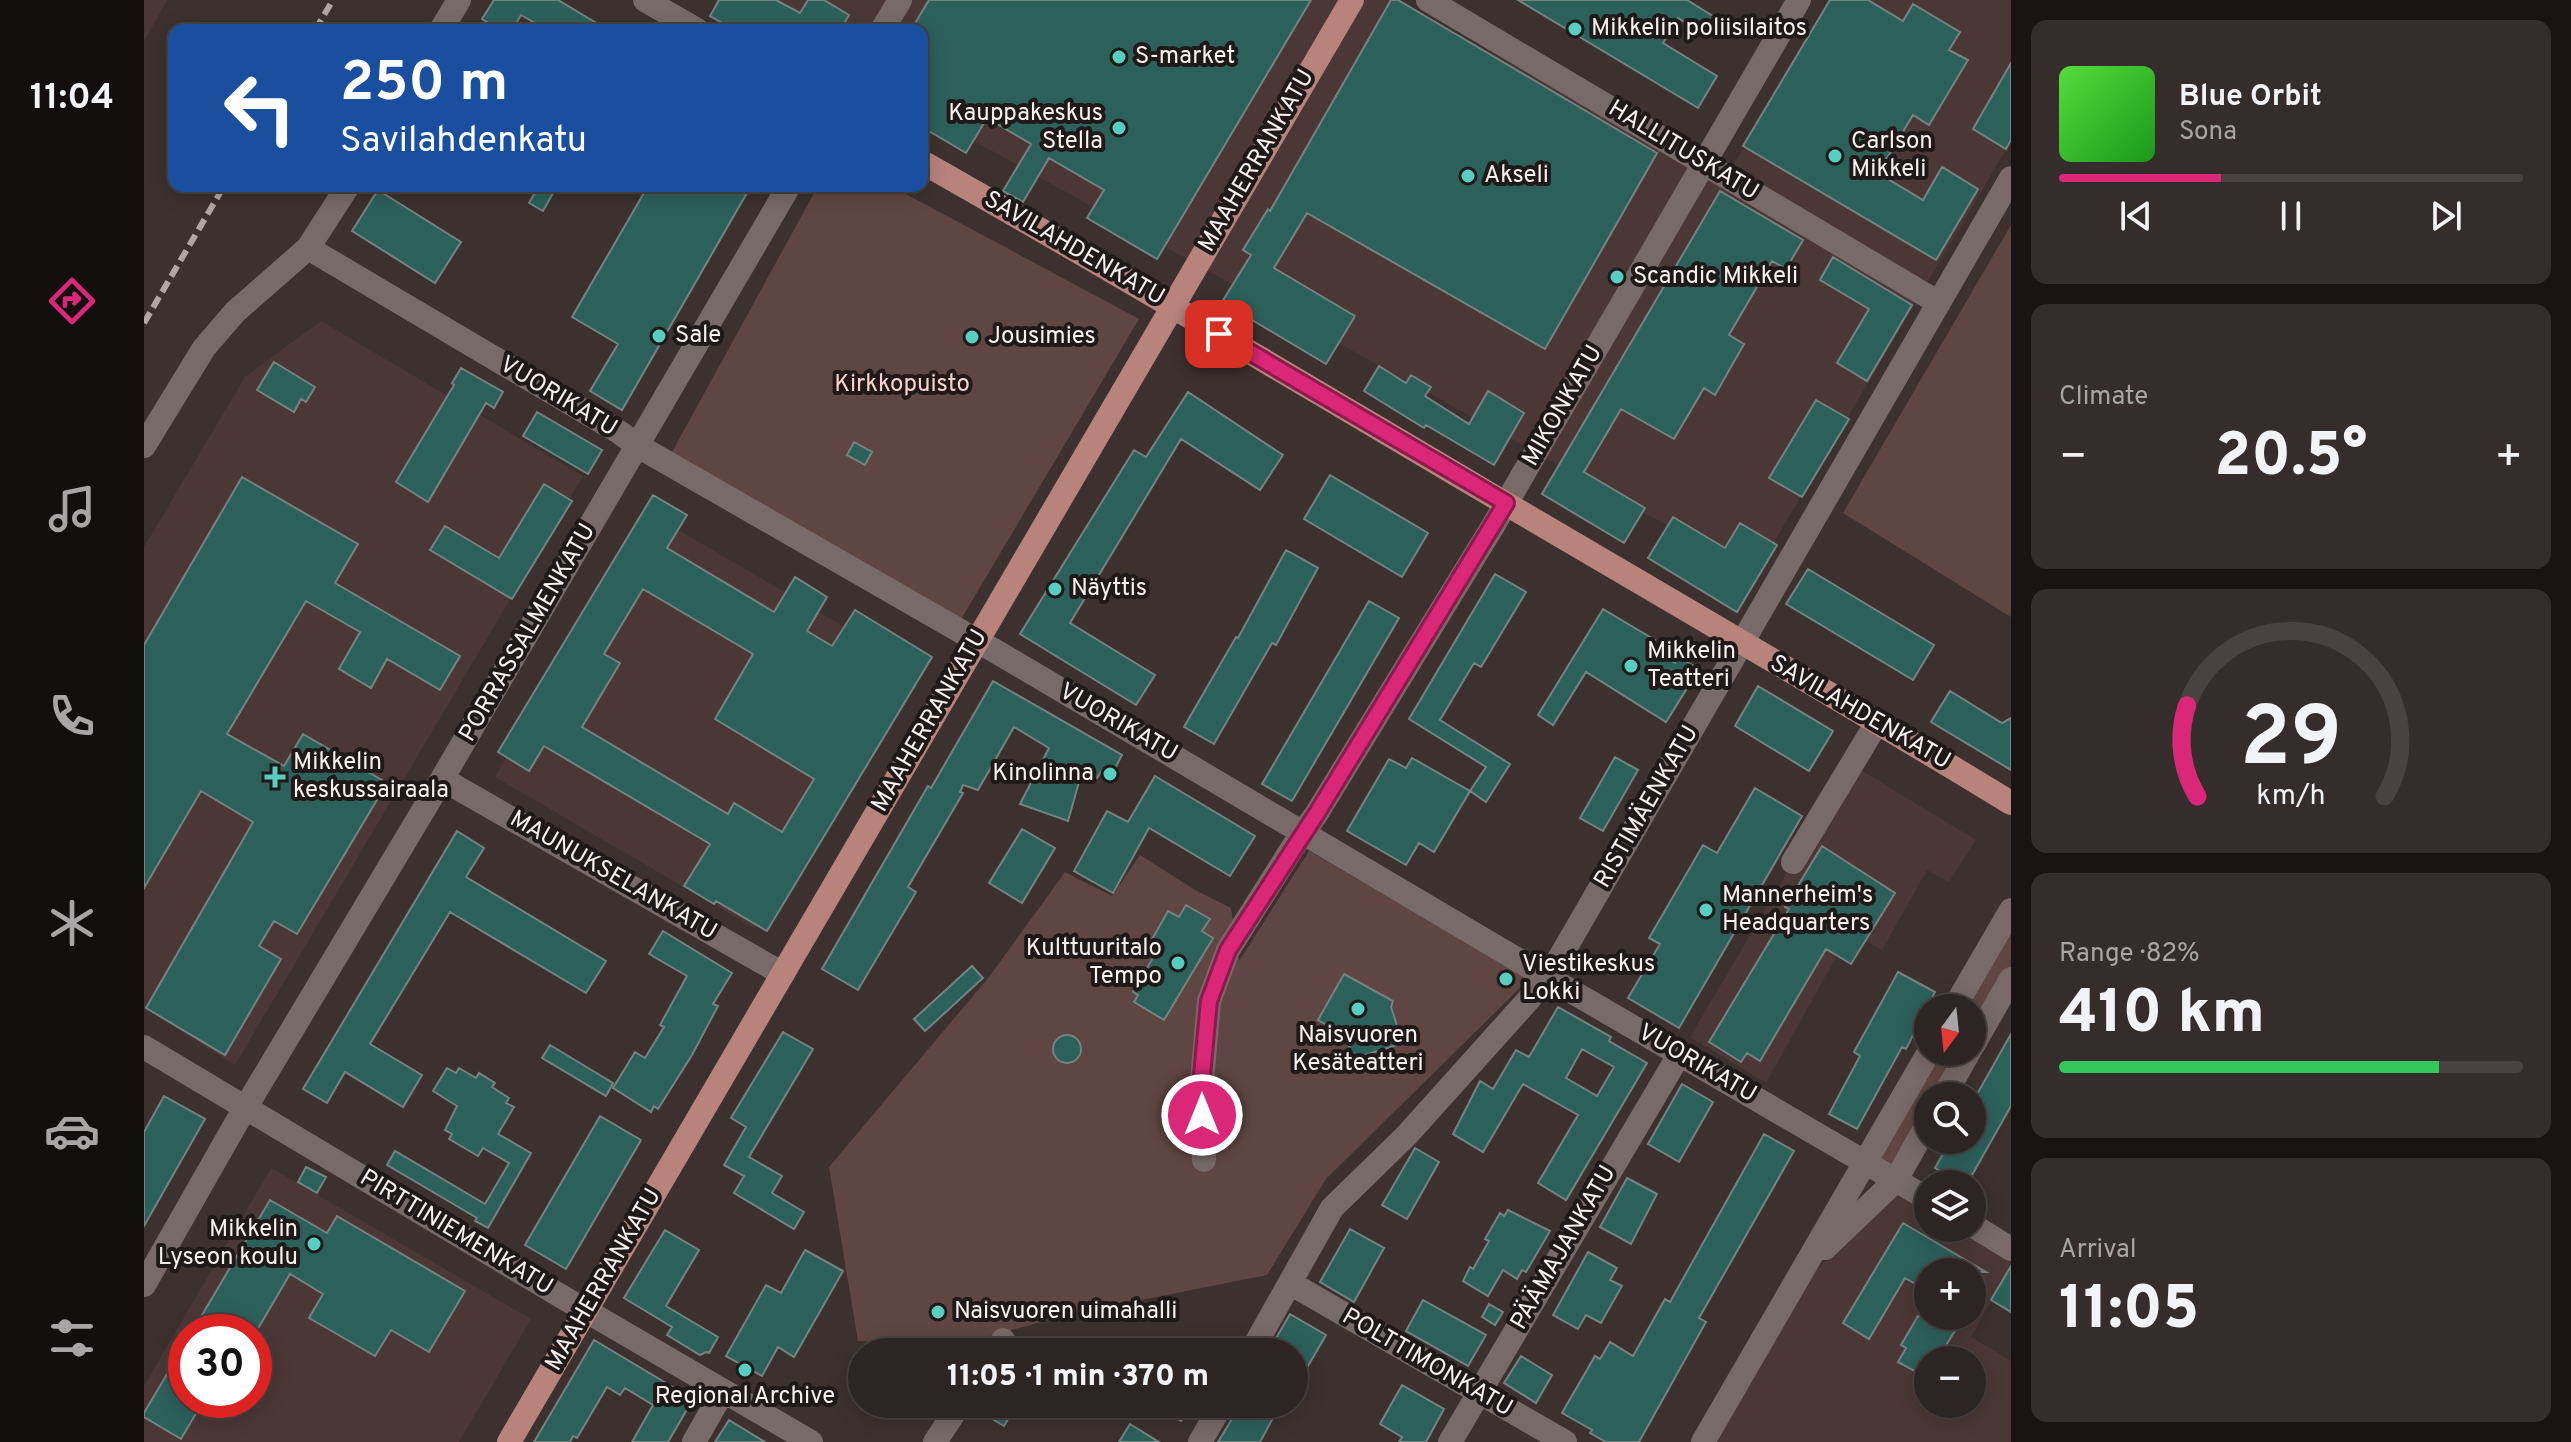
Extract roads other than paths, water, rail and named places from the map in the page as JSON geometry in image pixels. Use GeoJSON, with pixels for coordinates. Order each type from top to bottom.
{"type":"FeatureCollection","features":[{"type":"Feature","properties":{"kind":"main road","name":"MAAHERRANKATU"},"geometry":{"type":"LineString","coordinates":[[509,1442],[1352,0]]}},
{"type":"Feature","properties":{"kind":"main road","name":"SAVILAHDENKATU"},"geometry":{"type":"LineString","coordinates":[[928,165],[1878,721],[2011,803]]}},
{"type":"Feature","properties":{"kind":"street"},"geometry":{"type":"LineString","coordinates":[[445,24],[459,0]]}},
{"type":"Feature","properties":{"kind":"street"},"geometry":{"type":"LineString","coordinates":[[645,0],[687,24]]}},
{"type":"Feature","properties":{"kind":"street"},"geometry":{"type":"LineString","coordinates":[[886,24],[900,0]]}},
{"type":"Feature","properties":{"kind":"street","name":"HALLITUSKATU"},"geometry":{"type":"LineString","coordinates":[[1428,0],[1939,303]]}},
{"type":"Feature","properties":{"kind":"street","name":"MIKONKATU"},"geometry":{"type":"LineString","coordinates":[[1204,1160],[1201,1093],[1209,1001],[1228,950],[1304,833],[1506,503],[1799,0]]}},
{"type":"Feature","properties":{"kind":"street","name":"RISTIMÄENKATU"},"geometry":{"type":"LineString","coordinates":[[1259,1338],[1332,1208],[1406,1136],[1548,978],[2011,178]]}},
{"type":"Feature","properties":{"kind":"street"},"geometry":{"type":"LineString","coordinates":[[144,446],[204,348],[235,312],[308,248],[344,192]]}},
{"type":"Feature","properties":{"kind":"street","name":"PORRASSALMENKATU"},"geometry":{"type":"LineString","coordinates":[[144,1285],[786,192]]}},
{"type":"Feature","properties":{"kind":"street","name":"VUORIKATU"},"geometry":{"type":"LineString","coordinates":[[308,248],[638,446],[1914,1191]]}},
{"type":"Feature","properties":{"kind":"street"},"geometry":{"type":"LineString","coordinates":[[1793,862],[1878,721]]}},
{"type":"Feature","properties":{"kind":"street","name":"MAUNUKSELANKATU"},"geometry":{"type":"LineString","coordinates":[[442,779],[783,974]]}},
{"type":"Feature","properties":{"kind":"street"},"geometry":{"type":"LineString","coordinates":[[1962,994],[2011,910]]}},
{"type":"Feature","properties":{"kind":"street"},"geometry":{"type":"LineString","coordinates":[[1986,1023],[2011,979]]}},
{"type":"Feature","properties":{"kind":"street","name":"PIRTTINIEMENKATU"},"geometry":{"type":"LineString","coordinates":[[144,1047],[811,1442]]}},
{"type":"Feature","properties":{"kind":"street","name":"PÄÄMAJANKATU"},"geometry":{"type":"LineString","coordinates":[[1450,1442],[1679,1055]]}},
{"type":"Feature","properties":{"kind":"street"},"geometry":{"type":"LineString","coordinates":[[1703,1442],[1921,1066]]}},
{"type":"Feature","properties":{"kind":"street"},"geometry":{"type":"LineString","coordinates":[[1803,1270],[1896,1180],[1914,1148]]}},
{"type":"Feature","properties":{"kind":"street"},"geometry":{"type":"LineString","coordinates":[[1986,1234],[2011,1249]]}},
{"type":"Feature","properties":{"kind":"street","name":"POLTTIMONKATU"},"geometry":{"type":"LineString","coordinates":[[1290,1283],[1565,1442]]}},
{"type":"Feature","properties":{"kind":"street"},"geometry":{"type":"LineString","coordinates":[[694,1442],[723,1391]]}},
{"type":"Feature","properties":{"kind":"street"},"geometry":{"type":"LineString","coordinates":[[935,1442],[951,1418]]}},
{"type":"Feature","properties":{"kind":"street"},"geometry":{"type":"LineString","coordinates":[[1200,1442],[1214,1418]]}},
{"type":"Feature","properties":{"kind":"railway"},"geometry":{"type":"LineString","coordinates":[[319,24],[333,0]]}},
{"type":"Feature","properties":{"kind":"railway"},"geometry":{"type":"LineString","coordinates":[[144,323],[220,192]]}},
{"type":"Feature","properties":{"kind":"place","name":"Mikkelin poliisilaitos"},"geometry":{"type":"Point","coordinates":[1575,29]}},
{"type":"Feature","properties":{"kind":"place","name":"S-market"},"geometry":{"type":"Point","coordinates":[1119,57]}},
{"type":"Feature","properties":{"kind":"place","name":"Kauppakeskus Stella"},"geometry":{"type":"Point","coordinates":[1119,128]}},
{"type":"Feature","properties":{"kind":"place","name":"Carlson Mikkeli"},"geometry":{"type":"Point","coordinates":[1835,156]}},
{"type":"Feature","properties":{"kind":"place","name":"Akseli"},"geometry":{"type":"Point","coordinates":[1468,176]}},
{"type":"Feature","properties":{"kind":"place","name":"Scandic Mikkeli"},"geometry":{"type":"Point","coordinates":[1617,277]}},
{"type":"Feature","properties":{"kind":"place","name":"Sale"},"geometry":{"type":"Point","coordinates":[659,336]}},
{"type":"Feature","properties":{"kind":"place","name":"Jousimies"},"geometry":{"type":"Point","coordinates":[972,337]}},
{"type":"Feature","properties":{"kind":"place","name":"Näyttis"},"geometry":{"type":"Point","coordinates":[1055,589]}},
{"type":"Feature","properties":{"kind":"place","name":"Mikkelin Teatteri"},"geometry":{"type":"Point","coordinates":[1631,666]}},
{"type":"Feature","properties":{"kind":"place","name":"Kinolinna"},"geometry":{"type":"Point","coordinates":[1110,774]}},
{"type":"Feature","properties":{"kind":"place","name":"Mikkelin keskussairaala"},"geometry":{"type":"Point","coordinates":[275,777]}},
{"type":"Feature","properties":{"kind":"place","name":"Mannerheim's Headquarters"},"geometry":{"type":"Point","coordinates":[1706,910]}},
{"type":"Feature","properties":{"kind":"place","name":"Kulttuuritalo Tempo"},"geometry":{"type":"Point","coordinates":[1178,963]}},
{"type":"Feature","properties":{"kind":"place","name":"Viestikeskus Lokki"},"geometry":{"type":"Point","coordinates":[1506,979]}},
{"type":"Feature","properties":{"kind":"place","name":"Naisvuoren Kesäteatteri"},"geometry":{"type":"Point","coordinates":[1358,1009]}},
{"type":"Feature","properties":{"kind":"place","name":"Mikkelin Lyseon koulu"},"geometry":{"type":"Point","coordinates":[314,1244]}},
{"type":"Feature","properties":{"kind":"place","name":"Naisvuoren uimahalli"},"geometry":{"type":"Point","coordinates":[938,1312]}},
{"type":"Feature","properties":{"kind":"place","name":"Regional Archive"},"geometry":{"type":"Point","coordinates":[745,1370]}},
{"type":"Feature","properties":{"kind":"park label","name":"Kirkkopuisto"},"geometry":{"type":"Point","coordinates":[902,385]}}]}
